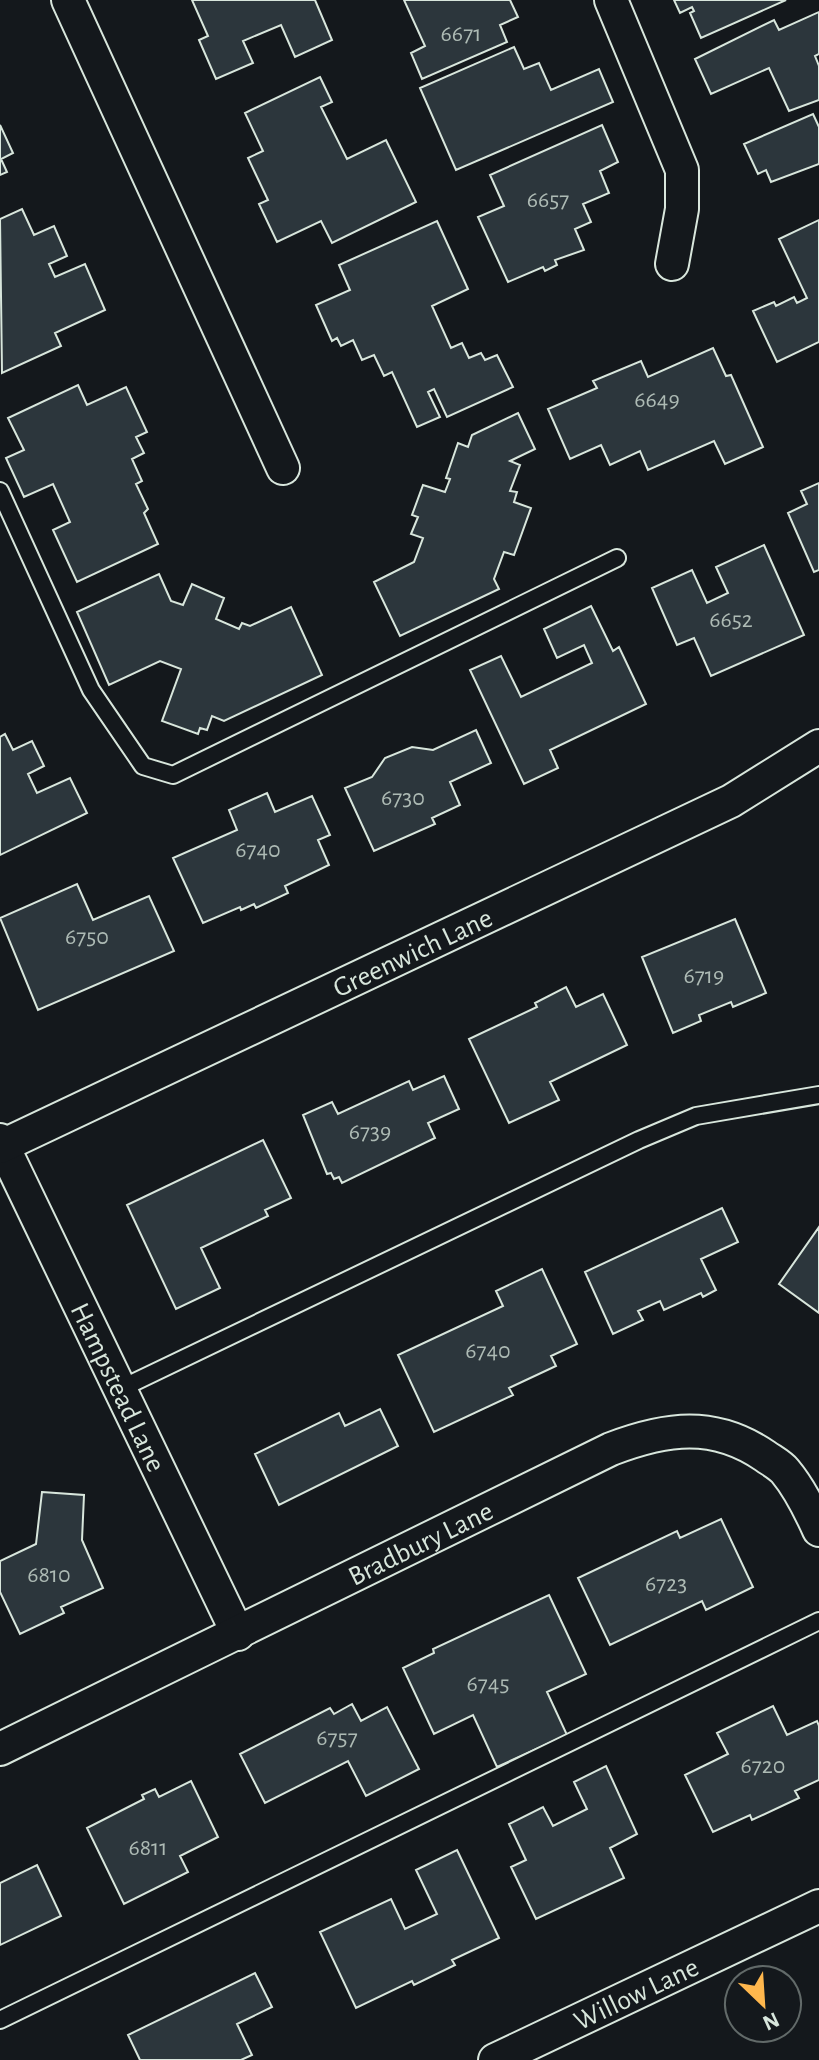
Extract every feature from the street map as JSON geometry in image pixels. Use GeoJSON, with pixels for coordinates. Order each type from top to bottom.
{"type":"FeatureCollection","features":[{"type":"Feature","properties":{"kind":"street"},"geometry":{"type":"LineString","coordinates":[[68,0],[283,468]]}},
{"type":"Feature","properties":{"kind":"street"},"geometry":{"type":"LineString","coordinates":[[611,0],[682,170],[682,209],[672,264]]}},
{"type":"Feature","properties":{"kind":"street","name":"Greenwich Lane"},"geometry":{"type":"LineString","coordinates":[[1,1145],[731,801],[819,746]]}},
{"type":"Feature","properties":{"kind":"street","name":"Hampstead Lane"},"geometry":{"type":"LineString","coordinates":[[1,1145],[238,1634]]}},
{"type":"Feature","properties":{"kind":"street","name":"Bradbury Lane"},"geometry":{"type":"LineString","coordinates":[[0,1749],[611,1449],[648,1435],[687,1430],[750,1445],[783,1468],[807,1504],[819,1530]]}},
{"type":"Feature","properties":{"kind":"street","name":"Willow Lane"},"geometry":{"type":"LineString","coordinates":[[495,2060],[819,1906]]}},
{"type":"Feature","properties":{"kind":"lane"},"geometry":{"type":"LineString","coordinates":[[0,491],[91,690],[143,766],[173,775],[617,558]]}},
{"type":"Feature","properties":{"kind":"lane"},"geometry":{"type":"LineString","coordinates":[[120,1389],[639,1140],[696,1116],[819,1095]]}},
{"type":"Feature","properties":{"kind":"lane"},"geometry":{"type":"LineString","coordinates":[[0,2020],[819,1621]]}},
{"type":"Feature","properties":{"kind":"building"},"geometry":{"type":"Polygon","coordinates":[[[192,0],[315,0],[332,40],[295,57],[281,25],[243,41],[253,63],[216,79],[199,40],[208,36],[192,0]]]}},
{"type":"Feature","properties":{"kind":"building"},"geometry":{"type":"Polygon","coordinates":[[[404,0],[510,0],[518,17],[500,25],[507,42],[422,79],[411,53],[425,46],[404,0]]]}},
{"type":"Feature","properties":{"kind":"building"},"geometry":{"type":"Polygon","coordinates":[[[674,0],[786,0],[701,38],[690,13],[694,11],[692,7],[680,13],[674,0]]]}},
{"type":"Feature","properties":{"kind":"building"},"geometry":{"type":"Polygon","coordinates":[[[819,12],[819,54],[815,56],[819,66],[819,100],[789,111],[769,68],[711,94],[695,59],[774,20],[779,30],[819,12]]]}},
{"type":"Feature","properties":{"kind":"building"},"geometry":{"type":"Polygon","coordinates":[[[514,47],[524,69],[539,63],[551,90],[599,69],[613,102],[456,170],[420,88],[514,47]]]}},
{"type":"Feature","properties":{"kind":"building"},"geometry":{"type":"Polygon","coordinates":[[[320,77],[332,102],[321,107],[347,159],[386,140],[416,202],[332,243],[321,221],[277,242],[259,204],[268,200],[248,158],[263,151],[245,113],[320,77]]]}},
{"type":"Feature","properties":{"kind":"building"},"geometry":{"type":"Polygon","coordinates":[[[813,114],[819,127],[819,164],[771,182],[766,170],[758,174],[744,144],[813,114]]]}},
{"type":"Feature","properties":{"kind":"building"},"geometry":{"type":"Polygon","coordinates":[[[0,125],[13,153],[1,159],[7,172],[0,175],[0,125]]]}},
{"type":"Feature","properties":{"kind":"building"},"geometry":{"type":"Polygon","coordinates":[[[602,125],[618,162],[600,171],[609,193],[583,204],[591,222],[575,229],[584,250],[555,260],[557,265],[545,271],[543,267],[508,282],[478,217],[504,206],[490,175],[602,125]]]}},
{"type":"Feature","properties":{"kind":"building"},"geometry":{"type":"Polygon","coordinates":[[[22,209],[34,235],[54,226],[67,256],[49,264],[55,277],[85,264],[105,310],[55,333],[61,346],[2,373],[0,219],[22,209]]]}},
{"type":"Feature","properties":{"kind":"building"},"geometry":{"type":"Polygon","coordinates":[[[819,220],[819,342],[777,362],[753,311],[774,302],[776,306],[794,297],[797,303],[807,298],[779,239],[819,220]]]}},
{"type":"Feature","properties":{"kind":"building"},"geometry":{"type":"Polygon","coordinates":[[[437,221],[468,289],[432,306],[451,348],[462,343],[469,358],[481,353],[485,360],[497,355],[513,387],[447,417],[434,389],[428,392],[440,417],[417,427],[392,372],[384,376],[374,355],[362,360],[353,340],[341,346],[337,338],[332,341],[316,305],[350,290],[339,265],[437,221]]]}},
{"type":"Feature","properties":{"kind":"building"},"geometry":{"type":"Polygon","coordinates":[[[713,348],[726,376],[731,375],[763,447],[725,464],[714,441],[648,470],[640,451],[610,465],[601,445],[570,459],[548,409],[597,388],[593,381],[641,361],[648,377],[713,348]]]}},
{"type":"Feature","properties":{"kind":"building"},"geometry":{"type":"Polygon","coordinates":[[[78,385],[87,405],[126,387],[147,432],[136,437],[144,453],[132,459],[142,481],[136,484],[148,509],[144,513],[158,544],[77,582],[53,530],[70,522],[53,484],[24,497],[6,458],[24,450],[8,418],[78,385]]]}},
{"type":"Feature","properties":{"kind":"building"},"geometry":{"type":"Polygon","coordinates":[[[518,413],[535,449],[510,461],[520,465],[510,491],[517,492],[514,502],[531,508],[514,555],[504,552],[494,579],[499,589],[400,636],[374,582],[414,562],[423,538],[411,534],[418,517],[412,515],[423,485],[445,492],[450,479],[446,478],[458,443],[468,447],[472,435],[518,413]]]}},
{"type":"Feature","properties":{"kind":"building"},"geometry":{"type":"Polygon","coordinates":[[[819,483],[819,570],[814,572],[788,513],[807,504],[801,491],[819,483]]]}},
{"type":"Feature","properties":{"kind":"building"},"geometry":{"type":"Polygon","coordinates":[[[764,545],[804,635],[711,676],[694,638],[677,645],[652,588],[692,570],[707,603],[728,593],[716,567],[764,545]]]}},
{"type":"Feature","properties":{"kind":"building"},"geometry":{"type":"Polygon","coordinates":[[[159,574],[171,601],[183,605],[192,584],[224,598],[216,619],[239,629],[242,623],[250,626],[291,607],[322,675],[224,721],[212,716],[207,730],[200,728],[198,734],[162,721],[181,669],[160,661],[109,685],[77,612],[159,574]]]}},
{"type":"Feature","properties":{"kind":"building"},"geometry":{"type":"Polygon","coordinates":[[[591,606],[613,651],[619,647],[646,704],[550,750],[558,768],[524,784],[470,670],[501,656],[521,697],[592,663],[584,645],[557,658],[544,629],[591,606]]]}},
{"type":"Feature","properties":{"kind":"building"},"geometry":{"type":"Polygon","coordinates":[[[476,730],[491,763],[450,782],[460,805],[432,818],[435,824],[374,851],[345,788],[372,777],[385,758],[412,747],[433,750],[476,730]]]}},
{"type":"Feature","properties":{"kind":"building"},"geometry":{"type":"Polygon","coordinates":[[[5,734],[13,750],[32,741],[44,766],[28,774],[37,793],[70,778],[87,813],[0,855],[0,737],[5,734]]]}},
{"type":"Feature","properties":{"kind":"building"},"geometry":{"type":"Polygon","coordinates":[[[267,793],[275,812],[312,796],[330,835],[318,840],[329,865],[285,886],[288,893],[256,908],[254,904],[241,910],[240,907],[203,923],[173,858],[237,830],[229,810],[267,793]]]}},
{"type":"Feature","properties":{"kind":"building"},"geometry":{"type":"Polygon","coordinates":[[[77,884],[93,920],[149,896],[174,951],[38,1010],[0,918],[77,884]]]}},
{"type":"Feature","properties":{"kind":"building"},"geometry":{"type":"Polygon","coordinates":[[[735,919],[766,993],[733,1007],[731,1002],[699,1015],[701,1021],[673,1033],[642,957],[735,919]]]}},
{"type":"Feature","properties":{"kind":"building"},"geometry":{"type":"Polygon","coordinates":[[[566,987],[576,1007],[603,994],[627,1045],[550,1082],[559,1100],[509,1123],[469,1039],[537,1007],[535,1003],[566,987]]]}},
{"type":"Feature","properties":{"kind":"building"},"geometry":{"type":"Polygon","coordinates":[[[444,1076],[459,1109],[428,1123],[435,1138],[342,1183],[339,1177],[334,1179],[331,1173],[327,1174],[303,1115],[332,1102],[338,1114],[409,1081],[413,1090],[444,1076]]]}},
{"type":"Feature","properties":{"kind":"building"},"geometry":{"type":"Polygon","coordinates":[[[263,1140],[291,1198],[265,1210],[268,1216],[201,1248],[220,1288],[176,1309],[127,1205],[263,1140]]]}},
{"type":"Feature","properties":{"kind":"building"},"geometry":{"type":"Polygon","coordinates":[[[722,1208],[738,1242],[701,1259],[716,1290],[703,1297],[701,1293],[664,1310],[660,1301],[638,1311],[643,1320],[613,1334],[585,1272],[722,1208]]]}},
{"type":"Feature","properties":{"kind":"building"},"geometry":{"type":"Polygon","coordinates":[[[819,1227],[819,1313],[779,1284],[819,1227]]]}},
{"type":"Feature","properties":{"kind":"building"},"geometry":{"type":"Polygon","coordinates":[[[542,1269],[577,1344],[551,1356],[556,1366],[509,1388],[513,1395],[434,1432],[398,1355],[503,1306],[496,1291],[542,1269]]]}},
{"type":"Feature","properties":{"kind":"building"},"geometry":{"type":"Polygon","coordinates":[[[380,1409],[398,1446],[279,1505],[255,1454],[339,1413],[345,1426],[380,1409]]]}},
{"type":"Feature","properties":{"kind":"building"},"geometry":{"type":"Polygon","coordinates":[[[42,1492],[84,1495],[82,1540],[103,1588],[61,1607],[64,1613],[20,1634],[0,1592],[0,1561],[36,1544],[42,1492]]]}},
{"type":"Feature","properties":{"kind":"building"},"geometry":{"type":"Polygon","coordinates":[[[721,1519],[753,1587],[706,1610],[702,1601],[610,1645],[578,1578],[677,1531],[680,1538],[721,1519]]]}},
{"type":"Feature","properties":{"kind":"building"},"geometry":{"type":"Polygon","coordinates":[[[549,1595],[586,1674],[547,1692],[567,1735],[497,1767],[473,1715],[434,1734],[403,1668],[434,1653],[433,1649],[549,1595]]]}},
{"type":"Feature","properties":{"kind":"building"},"geometry":{"type":"Polygon","coordinates":[[[352,1704],[361,1721],[387,1707],[419,1769],[366,1796],[348,1761],[265,1803],[240,1754],[330,1708],[334,1714],[352,1704]]]}},
{"type":"Feature","properties":{"kind":"building"},"geometry":{"type":"Polygon","coordinates":[[[773,1706],[787,1735],[817,1721],[819,1780],[795,1791],[799,1798],[752,1820],[750,1815],[713,1832],[685,1775],[728,1754],[717,1733],[773,1706]]]}},
{"type":"Feature","properties":{"kind":"building"},"geometry":{"type":"Polygon","coordinates":[[[606,1766],[637,1834],[610,1848],[624,1878],[536,1919],[511,1867],[526,1860],[509,1824],[543,1807],[553,1826],[587,1809],[574,1782],[606,1766]]]}},
{"type":"Feature","properties":{"kind":"building"},"geometry":{"type":"Polygon","coordinates":[[[191,1781],[218,1837],[180,1856],[188,1872],[124,1904],[87,1828],[144,1799],[142,1795],[155,1789],[159,1797],[191,1781]]]}},
{"type":"Feature","properties":{"kind":"building"},"geometry":{"type":"Polygon","coordinates":[[[457,1850],[499,1938],[452,1960],[455,1965],[414,1985],[412,1981],[356,2008],[320,1932],[391,1899],[405,1929],[437,1914],[416,1870],[457,1850]]]}},
{"type":"Feature","properties":{"kind":"building"},"geometry":{"type":"Polygon","coordinates":[[[37,1865],[61,1916],[0,1945],[0,1883],[37,1865]]]}},
{"type":"Feature","properties":{"kind":"building"},"geometry":{"type":"Polygon","coordinates":[[[255,1973],[272,2007],[237,2024],[252,2055],[241,2060],[140,2060],[128,2035],[255,1973]]]}}]}
